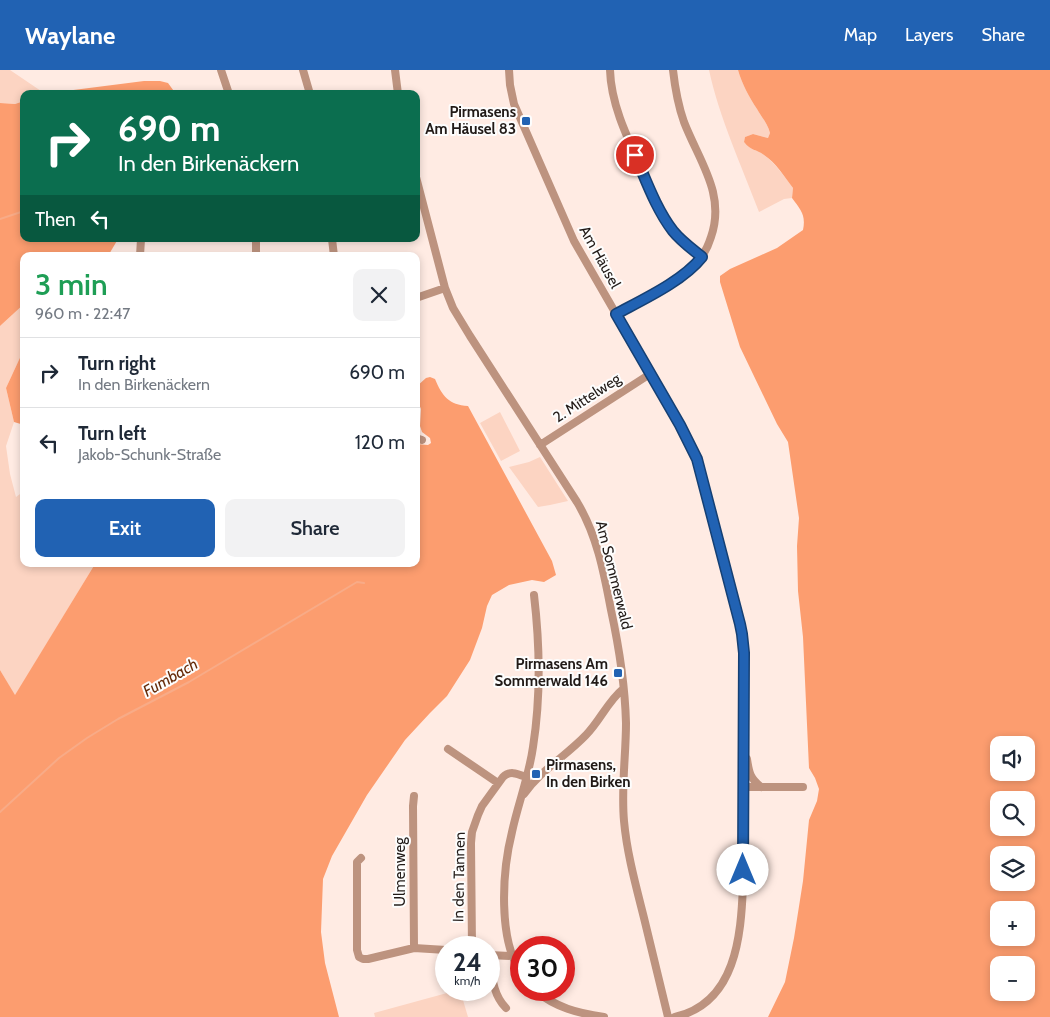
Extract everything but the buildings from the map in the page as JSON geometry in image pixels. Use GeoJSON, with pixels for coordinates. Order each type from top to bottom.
{"type":"FeatureCollection","features":[{"type":"Feature","properties":{"kind":"street"},"geometry":{"type":"LineString","coordinates":[[221,70],[228,90]]}},
{"type":"Feature","properties":{"kind":"street"},"geometry":{"type":"LineString","coordinates":[[303,70],[309,90]]}},
{"type":"Feature","properties":{"kind":"street"},"geometry":{"type":"LineString","coordinates":[[395,70],[398,90]]}},
{"type":"Feature","properties":{"kind":"street","name":"Am Häusel"},"geometry":{"type":"LineString","coordinates":[[509,70],[514,104],[574,241],[683,431],[697,459],[742,634],[744,653],[742,905],[740,922],[734,953],[720,988],[712,997],[697,1008],[675,1017]]}},
{"type":"Feature","properties":{"kind":"street"},"geometry":{"type":"LineString","coordinates":[[610,70],[612,88],[621,119],[656,203],[674,232],[702,257]]}},
{"type":"Feature","properties":{"kind":"street"},"geometry":{"type":"LineString","coordinates":[[616,314],[677,280],[692,269],[706,250],[713,232],[716,217],[715,199],[709,178],[680,111],[672,70]]}},
{"type":"Feature","properties":{"kind":"street","name":"Am Sommerwald"},"geometry":{"type":"LineString","coordinates":[[420,192],[445,288],[453,308],[584,513],[592,533],[606,584],[615,630],[623,689],[626,723],[623,799],[626,836],[632,871],[668,1017]]}},
{"type":"Feature","properties":{"kind":"street"},"geometry":{"type":"LineString","coordinates":[[420,297],[445,288]]}},
{"type":"Feature","properties":{"kind":"street","name":"2. Mittelweg"},"geometry":{"type":"LineString","coordinates":[[540,445],[650,374]]}},
{"type":"Feature","properties":{"kind":"street"},"geometry":{"type":"LineString","coordinates":[[510,947],[505,924],[508,849],[531,760],[540,673],[534,595]]}},
{"type":"Feature","properties":{"kind":"street"},"geometry":{"type":"LineString","coordinates":[[520,799],[549,766],[588,733],[623,689]]}},
{"type":"Feature","properties":{"kind":"street","name":"Am Häusel"},"geometry":{"type":"LineString","coordinates":[[743,739],[749,771],[754,781],[761,787]]}},
{"type":"Feature","properties":{"kind":"street"},"geometry":{"type":"LineString","coordinates":[[448,749],[498,783],[502,777],[509,773],[526,777]]}},
{"type":"Feature","properties":{"kind":"street"},"geometry":{"type":"LineString","coordinates":[[531,760],[540,767],[549,766]]}},
{"type":"Feature","properties":{"kind":"street","name":"In den Tannen"},"geometry":{"type":"LineString","coordinates":[[472,936],[471,838],[478,815],[498,783]]}},
{"type":"Feature","properties":{"kind":"street"},"geometry":{"type":"LineString","coordinates":[[743,788],[803,787]]}},
{"type":"Feature","properties":{"kind":"street","name":"Ulmenweg"},"geometry":{"type":"LineString","coordinates":[[414,796],[414,948]]}},
{"type":"Feature","properties":{"kind":"street"},"geometry":{"type":"LineString","coordinates":[[360,858],[357,862],[358,957],[368,959],[414,948],[435,949]]}},
{"type":"Feature","properties":{"kind":"street"},"geometry":{"type":"LineString","coordinates":[[500,1001],[506,1008]]}},
{"type":"Feature","properties":{"kind":"street"},"geometry":{"type":"LineString","coordinates":[[549,1001],[572,1011],[604,1017]]}},
{"type":"Feature","properties":{"kind":"shaded area"},"geometry":{"type":"Polygon","coordinates":[[[0,70],[10,70],[40,90],[20,90],[20,102],[0,103],[0,70]]]}},
{"type":"Feature","properties":{"kind":"shaded area"},"geometry":{"type":"Polygon","coordinates":[[[709,70],[738,70],[751,100],[770,133],[768,138],[753,134],[745,137],[744,142],[764,155],[776,166],[793,188],[792,198],[784,199],[759,212],[725,124],[709,70]]]}},
{"type":"Feature","properties":{"kind":"shaded area"},"geometry":{"type":"Polygon","coordinates":[[[738,70],[1050,70],[1050,1017],[768,1017],[785,982],[803,881],[809,820],[817,801],[819,789],[809,768],[803,637],[798,591],[797,546],[799,518],[788,442],[777,424],[740,347],[720,282],[720,276],[730,269],[777,248],[803,230],[804,220],[800,209],[792,198],[793,188],[783,174],[768,158],[744,142],[745,137],[753,134],[768,138],[770,133],[738,70]]]}},
{"type":"Feature","properties":{"kind":"shaded area"},"geometry":{"type":"Polygon","coordinates":[[[144,81],[160,81],[168,83],[173,90],[73,90],[144,81]]]}},
{"type":"Feature","properties":{"kind":"shaded area"},"geometry":{"type":"Polygon","coordinates":[[[20,102],[20,242],[116,242],[110,252],[20,252],[20,308],[0,326],[0,103],[20,102]]]}},
{"type":"Feature","properties":{"kind":"shaded area"},"geometry":{"type":"Polygon","coordinates":[[[20,308],[20,358],[6,388],[14,422],[6,446],[16,497],[20,494],[20,567],[93,567],[15,696],[0,670],[0,326],[20,308]]]}},
{"type":"Feature","properties":{"kind":"shaded area"},"geometry":{"type":"Polygon","coordinates":[[[20,358],[20,424],[14,422],[6,388],[20,358]]]}},
{"type":"Feature","properties":{"kind":"shaded area"},"geometry":{"type":"Polygon","coordinates":[[[426,378],[435,379],[440,390],[451,402],[468,406],[552,561],[556,575],[544,582],[532,580],[509,585],[492,595],[470,660],[447,696],[405,740],[367,795],[332,856],[323,879],[321,932],[325,963],[339,1017],[0,1017],[0,670],[15,695],[93,567],[420,567],[420,444],[428,445],[431,443],[430,438],[422,432],[420,426],[420,383],[426,378]]]}},
{"type":"Feature","properties":{"kind":"shaded area"},"geometry":{"type":"Polygon","coordinates":[[[500,412],[520,451],[501,461],[480,423],[500,412]]]}},
{"type":"Feature","properties":{"kind":"shaded area"},"geometry":{"type":"Polygon","coordinates":[[[540,457],[568,501],[538,507],[509,467],[540,457]]]}},
{"type":"Feature","properties":{"kind":"shaded area"},"geometry":{"type":"Polygon","coordinates":[[[435,996],[435,1001],[463,1001],[468,1017],[375,1017],[374,1013],[435,996]]]}},
{"type":"Feature","properties":{"kind":"waterway"},"geometry":{"type":"LineString","coordinates":[[0,219],[20,212]]}},
{"type":"Feature","properties":{"kind":"waterway","name":"Fumbach"},"geometry":{"type":"LineString","coordinates":[[0,812],[59,758],[87,738],[118,719],[189,682],[357,582],[364,583]]}},
{"type":"Feature","properties":{"kind":"place","name":"Pirmasens Am Häusel 83"},"geometry":{"type":"Point","coordinates":[526,121]}},
{"type":"Feature","properties":{"kind":"place","name":"Pirmasens Am Sommerwald 146"},"geometry":{"type":"Point","coordinates":[618,673]}},
{"type":"Feature","properties":{"kind":"place","name":"Pirmasens, In den Birken"},"geometry":{"type":"Point","coordinates":[536,774]}},
{"type":"Feature","properties":{"kind":"route"},"geometry":{"type":"LineString","coordinates":[[635,155],[662,214],[674,232],[702,257],[692,269],[677,280],[616,314],[680,425],[701,469],[740,624],[744,653],[743,870]]}}]}
